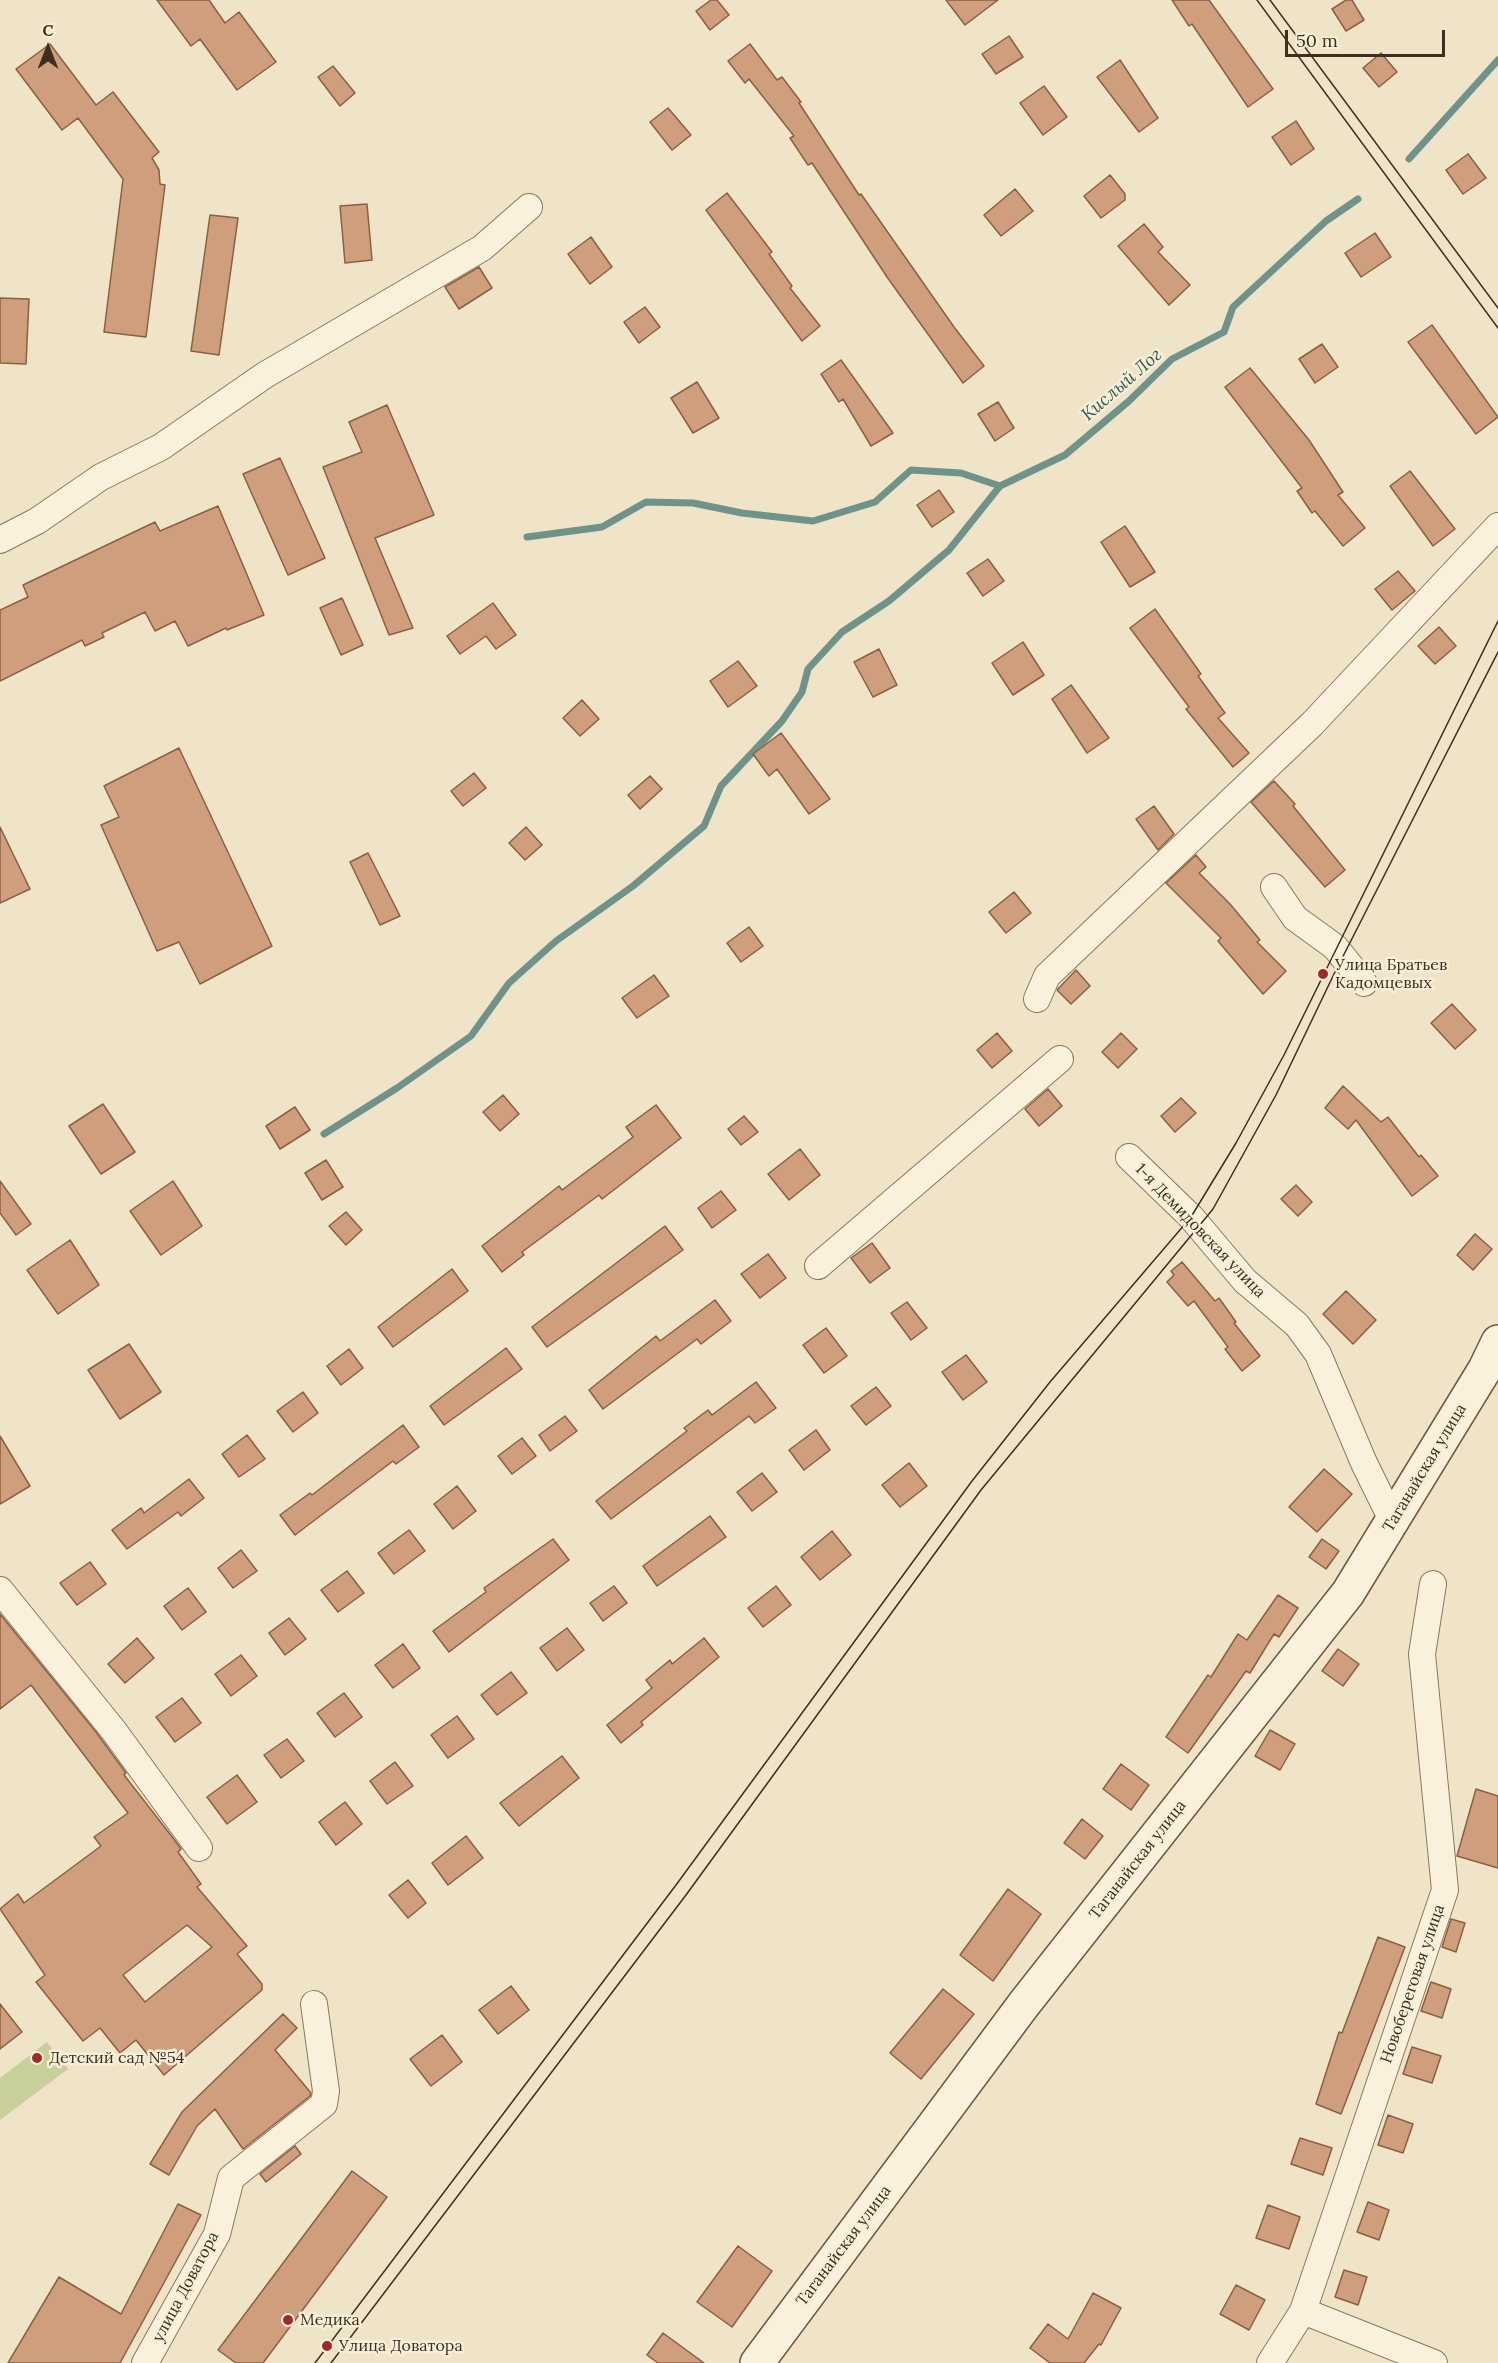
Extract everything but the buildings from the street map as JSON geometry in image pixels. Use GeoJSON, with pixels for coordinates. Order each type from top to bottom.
{"type":"FeatureCollection","features":[{"type":"Feature","properties":{"kind":"main road","name":"Таганайская улица"},"geometry":{"type":"LineString","coordinates":[[757,2363],[1024,2004],[1348,1593],[1485,1369],[1498,1342]]}},
{"type":"Feature","properties":{"kind":"street"},"geometry":{"type":"LineString","coordinates":[[0,540],[37,521],[101,477],[161,447],[265,375],[482,248],[529,207]]}},
{"type":"Feature","properties":{"kind":"street"},"geometry":{"type":"LineString","coordinates":[[1037,999],[1047,976],[1312,724],[1498,526]]}},
{"type":"Feature","properties":{"kind":"street"},"geometry":{"type":"LineString","coordinates":[[1274,887],[1295,918],[1335,947],[1364,983]]}},
{"type":"Feature","properties":{"kind":"street"},"geometry":{"type":"LineString","coordinates":[[818,1266],[1060,1059]]}},
{"type":"Feature","properties":{"kind":"street","name":"1-я Демидовская улица"},"geometry":{"type":"LineString","coordinates":[[1129,1157],[1191,1216],[1245,1281],[1297,1325],[1318,1354],[1364,1463],[1393,1522]]}},
{"type":"Feature","properties":{"kind":"street","name":"Новобереговая улица"},"geometry":{"type":"LineString","coordinates":[[1270,2363],[1303,2311],[1445,1890],[1422,1654],[1433,1584]]}},
{"type":"Feature","properties":{"kind":"street"},"geometry":{"type":"LineString","coordinates":[[0,1590],[114,1731],[199,1848]]}},
{"type":"Feature","properties":{"kind":"street","name":"улица Доватора"},"geometry":{"type":"LineString","coordinates":[[145,2363],[217,2234],[231,2178],[324,2104],[326,2091],[314,2004]]}},
{"type":"Feature","properties":{"kind":"street"},"geometry":{"type":"LineString","coordinates":[[1303,2311],[1434,2363]]}},
{"type":"Feature","properties":{"kind":"green space"},"geometry":{"type":"Polygon","coordinates":[[[47,2042],[68,2069],[0,2120],[0,2078],[47,2042]]]}},
{"type":"Feature","properties":{"kind":"waterway","name":"Кислый Лог"},"geometry":{"type":"LineString","coordinates":[[1409,159],[1498,60]]}},
{"type":"Feature","properties":{"kind":"waterway"},"geometry":{"type":"LineString","coordinates":[[324,1134],[397,1088],[471,1036],[509,983],[556,941],[633,886],[704,826],[721,786],[782,721],[802,692],[808,669],[842,632],[889,601],[949,550],[1000,486],[1065,455],[1129,401],[1172,359],[1224,332],[1233,307],[1326,221],[1358,199]]}},
{"type":"Feature","properties":{"kind":"waterway"},"geometry":{"type":"LineString","coordinates":[[527,537],[602,527],[646,502],[693,503],[742,513],[813,521],[875,502],[911,470],[961,473],[1000,486]]}},
{"type":"Feature","properties":{"kind":"tram line"},"geometry":{"type":"LineString","coordinates":[[1257,0],[1498,328]]}},
{"type":"Feature","properties":{"kind":"tram line"},"geometry":{"type":"LineString","coordinates":[[1270,0],[1498,308]]}},
{"type":"Feature","properties":{"kind":"tram line"},"geometry":{"type":"LineString","coordinates":[[315,2363],[676,1885],[972,1481],[1050,1382],[1191,1217],[1236,1143],[1284,1055],[1498,621]]}},
{"type":"Feature","properties":{"kind":"tram line"},"geometry":{"type":"LineString","coordinates":[[331,2363],[686,1895],[981,1490],[1213,1209],[1276,1095],[1334,974],[1498,652]]}},
{"type":"Feature","properties":{"kind":"place","name":"Улица Братьев Кадомцевых"},"geometry":{"type":"Point","coordinates":[1323,974]}},
{"type":"Feature","properties":{"kind":"place","name":"Детский сад №54"},"geometry":{"type":"Point","coordinates":[37,2058]}},
{"type":"Feature","properties":{"kind":"place","name":"Медика"},"geometry":{"type":"Point","coordinates":[288,2320]}},
{"type":"Feature","properties":{"kind":"place","name":"Улица Доватора"},"geometry":{"type":"Point","coordinates":[327,2346]}}]}
